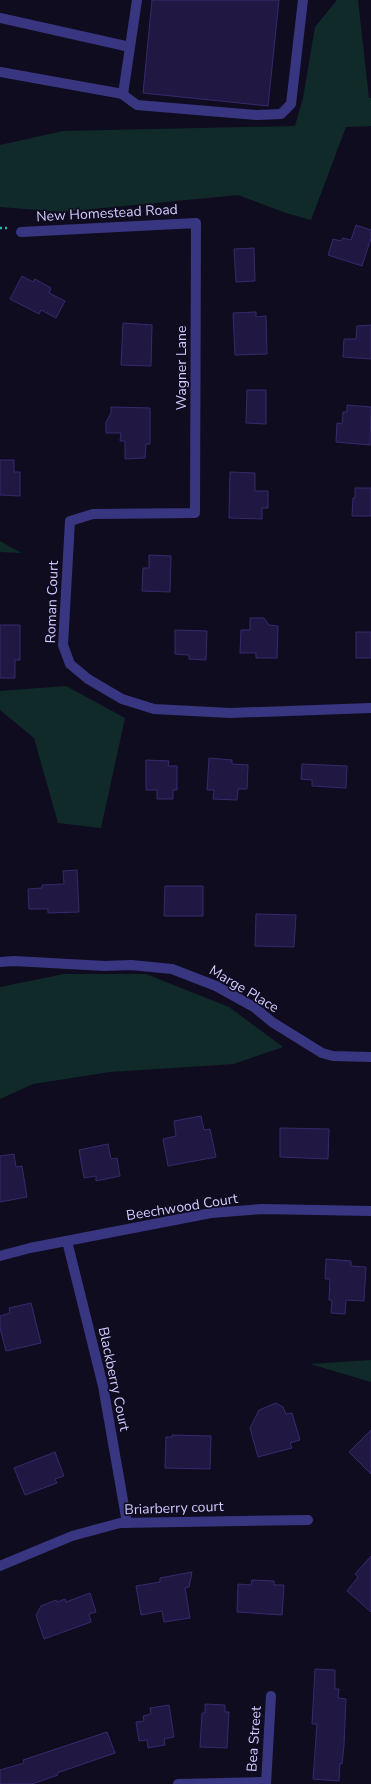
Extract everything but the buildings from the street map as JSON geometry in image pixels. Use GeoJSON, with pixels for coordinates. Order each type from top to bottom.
{"type":"FeatureCollection","features":[{"type":"Feature","properties":{"kind":"street"},"geometry":{"type":"LineString","coordinates":[[122,94],[137,0]]}},
{"type":"Feature","properties":{"kind":"street"},"geometry":{"type":"LineString","coordinates":[[0,72],[122,94],[137,105],[257,115],[281,114],[291,104],[303,0]]}},
{"type":"Feature","properties":{"kind":"street"},"geometry":{"type":"LineString","coordinates":[[0,18],[130,48]]}},
{"type":"Feature","properties":{"kind":"street","name":"New Homestead Road"},"geometry":{"type":"LineString","coordinates":[[21,232],[196,223]]}},
{"type":"Feature","properties":{"kind":"street","name":"Wagner Lane"},"geometry":{"type":"LineString","coordinates":[[195,513],[196,223]]}},
{"type":"Feature","properties":{"kind":"street","name":"Roman Court"},"geometry":{"type":"LineString","coordinates":[[195,513],[94,514],[70,521],[63,645],[70,664],[88,679],[122,700],[154,709],[230,713],[371,708]]}},
{"type":"Feature","properties":{"kind":"street","name":"Marge Place"},"geometry":{"type":"LineString","coordinates":[[0,962],[14,961],[105,966],[131,965],[172,969],[216,986],[254,1008],[272,1022],[322,1053],[333,1056],[371,1057]]}},
{"type":"Feature","properties":{"kind":"street","name":"Beechwood Court"},"geometry":{"type":"LineString","coordinates":[[0,1256],[67,1241],[212,1213],[262,1209],[371,1211]]}},
{"type":"Feature","properties":{"kind":"street","name":"Blackberry Court"},"geometry":{"type":"LineString","coordinates":[[67,1241],[103,1386],[126,1523]]}},
{"type":"Feature","properties":{"kind":"street","name":"Briarberry court"},"geometry":{"type":"LineString","coordinates":[[0,1566],[72,1536],[120,1523],[308,1520]]}},
{"type":"Feature","properties":{"kind":"street","name":"Bea Street"},"geometry":{"type":"LineString","coordinates":[[265,1783],[271,1696]]}},
{"type":"Feature","properties":{"kind":"street"},"geometry":{"type":"LineString","coordinates":[[178,1784],[265,1783]]}},
{"type":"Feature","properties":{"kind":"green space"},"geometry":{"type":"Polygon","coordinates":[[[337,0],[358,0],[369,98],[371,98],[371,126],[346,127],[311,220],[286,213],[238,195],[62,212],[0,207],[0,145],[63,131],[295,126],[303,98],[315,27],[337,0]]]}},
{"type":"Feature","properties":{"kind":"green space"},"geometry":{"type":"Polygon","coordinates":[[[0,541],[21,553],[0,552],[0,541]]]}},
{"type":"Feature","properties":{"kind":"green space"},"geometry":{"type":"Polygon","coordinates":[[[66,686],[125,718],[101,828],[58,823],[34,738],[0,710],[0,691],[66,686]]]}},
{"type":"Feature","properties":{"kind":"green space"},"geometry":{"type":"Polygon","coordinates":[[[64,974],[146,974],[229,1007],[283,1047],[234,1064],[110,1072],[33,1084],[0,1099],[0,987],[64,974]]]}},
{"type":"Feature","properties":{"kind":"green space"},"geometry":{"type":"Polygon","coordinates":[[[371,1360],[371,1382],[310,1364],[371,1360]]]}}]}
